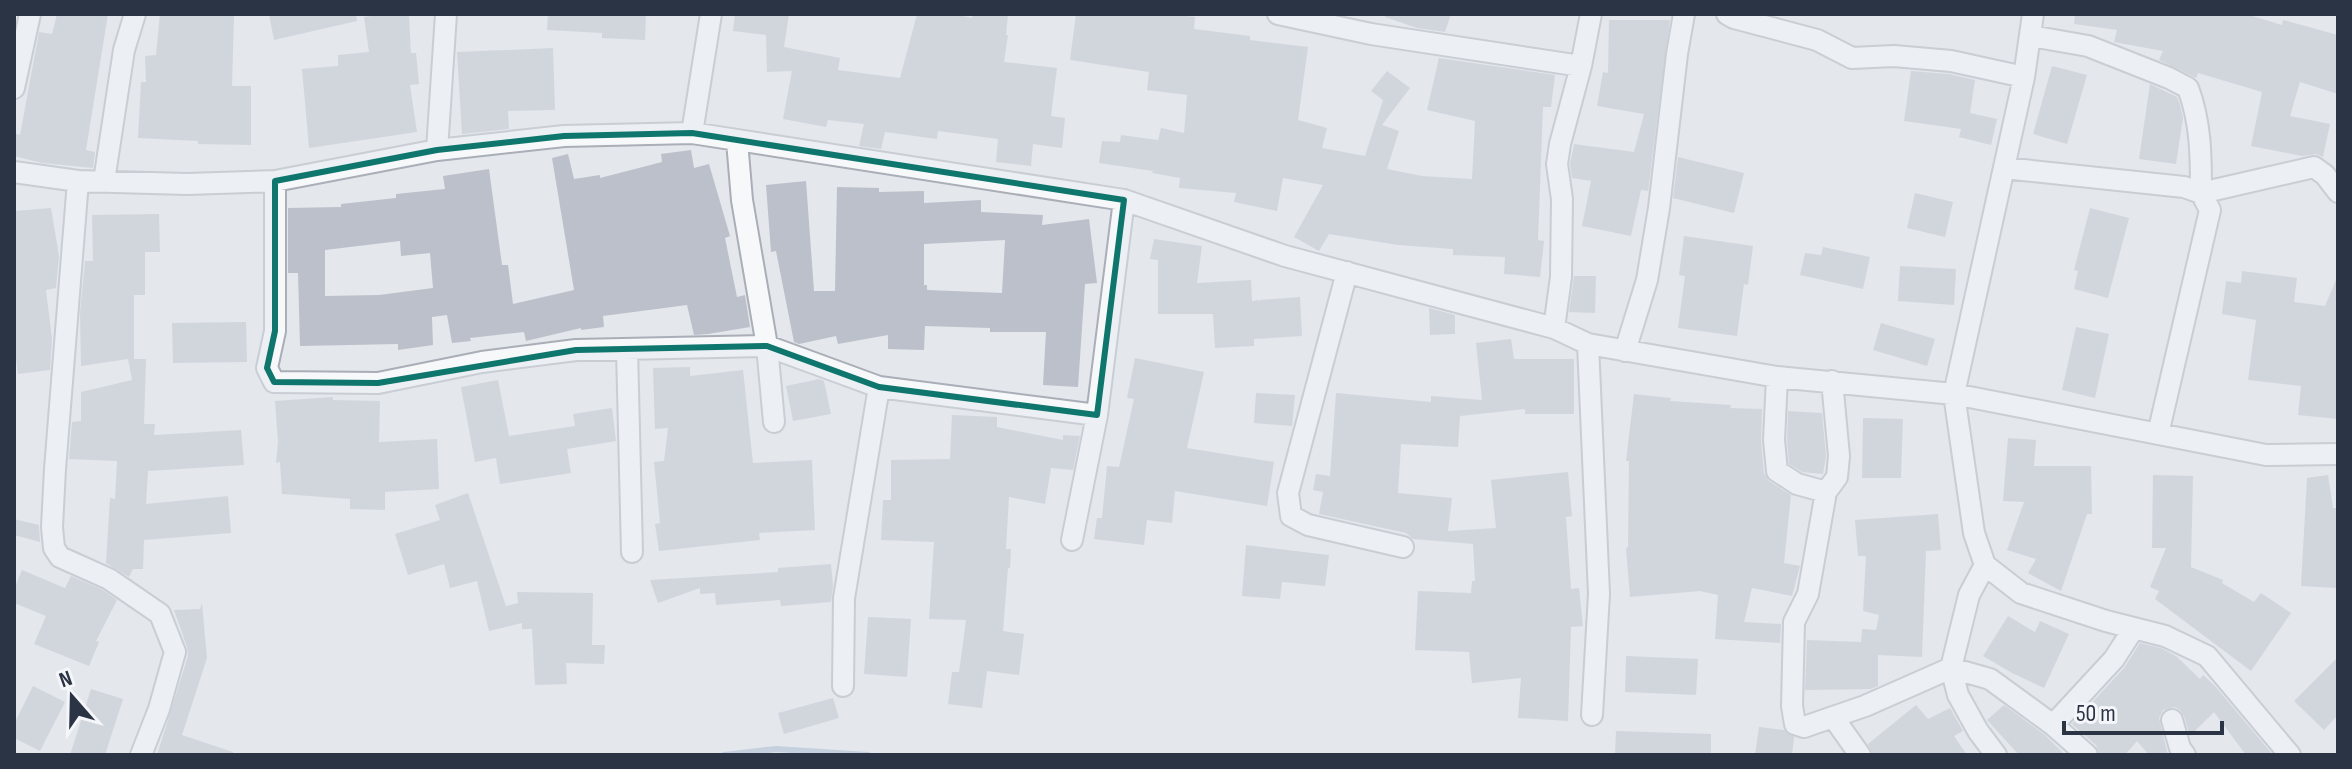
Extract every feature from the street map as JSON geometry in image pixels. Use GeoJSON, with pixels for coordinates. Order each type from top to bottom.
{"type":"FeatureCollection","features":[{"type":"Feature","properties":{"kind":"street"},"geometry":{"type":"LineString","coordinates":[[14,88],[30,14]]}},
{"type":"Feature","properties":{"kind":"street"},"geometry":{"type":"LineString","coordinates":[[104,181],[124,50],[135,14]]}},
{"type":"Feature","properties":{"kind":"street"},"geometry":{"type":"LineString","coordinates":[[437,150],[446,14]]}},
{"type":"Feature","properties":{"kind":"street"},"geometry":{"type":"LineString","coordinates":[[692,133],[711,14]]}},
{"type":"Feature","properties":{"kind":"street"},"geometry":{"type":"LineString","coordinates":[[1278,14],[1371,34],[1581,66]]}},
{"type":"Feature","properties":{"kind":"street"},"geometry":{"type":"LineString","coordinates":[[1554,328],[1561,277],[1562,199],[1557,164],[1591,14]]}},
{"type":"Feature","properties":{"kind":"street"},"geometry":{"type":"LineString","coordinates":[[1625,351],[1647,280],[1684,14]]}},
{"type":"Feature","properties":{"kind":"street"},"geometry":{"type":"LineString","coordinates":[[1727,14],[1817,40],[1852,58],[1894,56],[1951,61],[2024,77]]}},
{"type":"Feature","properties":{"kind":"street"},"geometry":{"type":"LineString","coordinates":[[2033,14],[2024,77],[1954,394],[1974,533],[1985,565],[2021,593],[2165,636],[2207,656],[2290,755]]}},
{"type":"Feature","properties":{"kind":"street"},"geometry":{"type":"LineString","coordinates":[[2031,36],[2088,46],[2169,78],[2188,88],[2194,105],[2201,136],[2201,193],[2210,210],[2158,434]]}},
{"type":"Feature","properties":{"kind":"street"},"geometry":{"type":"LineString","coordinates":[[14,172],[78,181],[187,184],[275,181],[437,150],[564,136],[692,133],[1124,200],[1285,256],[1554,328],[1588,344],[1777,377],[1954,394],[2266,455],[2338,454]]}},
{"type":"Feature","properties":{"kind":"street"},"geometry":{"type":"LineString","coordinates":[[737,141],[742,200],[767,346],[774,422]]}},
{"type":"Feature","properties":{"kind":"street"},"geometry":{"type":"LineString","coordinates":[[2004,168],[2184,187],[2201,193],[2314,167],[2338,192]]}},
{"type":"Feature","properties":{"kind":"street"},"geometry":{"type":"LineString","coordinates":[[78,181],[55,469],[54,548],[60,557],[109,579],[160,614],[175,652],[159,709],[141,755]]}},
{"type":"Feature","properties":{"kind":"street"},"geometry":{"type":"LineString","coordinates":[[275,181],[275,331],[267,368],[274,382],[378,383],[482,362],[576,350],[767,346],[879,387],[1097,415]]}},
{"type":"Feature","properties":{"kind":"street"},"geometry":{"type":"LineString","coordinates":[[1072,540],[1097,415],[1124,200]]}},
{"type":"Feature","properties":{"kind":"street"},"geometry":{"type":"LineString","coordinates":[[1347,272],[1288,493],[1291,516],[1308,525],[1403,547]]}},
{"type":"Feature","properties":{"kind":"street"},"geometry":{"type":"LineString","coordinates":[[1588,344],[1599,594],[1592,715]]}},
{"type":"Feature","properties":{"kind":"street"},"geometry":{"type":"LineString","coordinates":[[627,349],[632,552]]}},
{"type":"Feature","properties":{"kind":"street"},"geometry":{"type":"LineString","coordinates":[[1777,377],[1774,440],[1777,471],[1797,484],[1826,492]]}},
{"type":"Feature","properties":{"kind":"street"},"geometry":{"type":"LineString","coordinates":[[1832,381],[1839,456],[1837,477],[1826,492],[1808,594],[1794,622],[1792,706],[1795,724],[1804,727],[1865,706],[1951,668],[1990,679],[2053,725],[2087,755]]}},
{"type":"Feature","properties":{"kind":"street"},"geometry":{"type":"LineString","coordinates":[[843,686],[844,598],[879,387]]}},
{"type":"Feature","properties":{"kind":"street"},"geometry":{"type":"LineString","coordinates":[[1985,565],[1969,595],[1951,668],[1958,695],[1996,755]]}},
{"type":"Feature","properties":{"kind":"street"},"geometry":{"type":"LineString","coordinates":[[2053,725],[2114,659],[2134,628]]}},
{"type":"Feature","properties":{"kind":"street"},"geometry":{"type":"LineString","coordinates":[[1833,717],[1860,755]]}},
{"type":"Feature","properties":{"kind":"street"},"geometry":{"type":"LineString","coordinates":[[2172,720],[2185,755]]}},
{"type":"Feature","properties":{"kind":"highlighted area"},"geometry":{"type":"Polygon","coordinates":[[[692,133],[1124,200],[1097,415],[879,387],[767,346],[576,350],[378,383],[274,382],[267,368],[275,331],[275,181],[437,150],[564,136],[692,133]]]}},
{"type":"Feature","properties":{"kind":"building"},"geometry":{"type":"Polygon","coordinates":[[[57,14],[108,14],[86,150],[95,152],[93,168],[42,163],[14,156],[14,133],[20,135],[39,32],[52,34],[57,14]]]}},
{"type":"Feature","properties":{"kind":"building"},"geometry":{"type":"Polygon","coordinates":[[[160,14],[234,16],[232,86],[251,86],[251,145],[138,138],[141,82],[146,82],[145,56],[156,55],[160,14]]]}},
{"type":"Feature","properties":{"kind":"building"},"geometry":{"type":"Polygon","coordinates":[[[269,14],[356,14],[357,21],[274,40],[269,14]]]}},
{"type":"Feature","properties":{"kind":"building"},"geometry":{"type":"Polygon","coordinates":[[[409,14],[411,53],[416,53],[419,84],[410,85],[417,132],[309,148],[302,69],[338,66],[338,55],[369,52],[364,17],[409,14]]]}},
{"type":"Feature","properties":{"kind":"building"},"geometry":{"type":"Polygon","coordinates":[[[548,14],[646,14],[645,40],[602,38],[602,33],[547,30],[548,14]]]}},
{"type":"Feature","properties":{"kind":"building"},"geometry":{"type":"Polygon","coordinates":[[[735,14],[789,14],[784,47],[840,58],[838,70],[900,78],[917,14],[954,14],[972,18],[973,14],[1008,14],[1004,62],[1057,68],[1051,116],[1065,118],[1062,148],[1033,144],[1031,166],[996,162],[998,139],[938,131],[937,139],[885,132],[881,149],[859,146],[864,124],[828,120],[826,127],[783,119],[792,71],[767,72],[766,35],[733,31],[735,14]]]}},
{"type":"Feature","properties":{"kind":"building"},"geometry":{"type":"Polygon","coordinates":[[[1076,14],[1195,17],[1194,29],[1308,47],[1298,120],[1327,128],[1322,148],[1365,156],[1383,100],[1371,91],[1387,71],[1410,88],[1382,125],[1399,131],[1387,169],[1422,176],[1472,179],[1475,121],[1427,110],[1439,58],[1555,75],[1551,107],[1543,107],[1538,240],[1544,241],[1540,277],[1504,274],[1505,257],[1453,255],[1453,249],[1398,245],[1329,234],[1319,251],[1294,237],[1323,185],[1283,178],[1277,211],[1234,202],[1236,193],[1179,188],[1180,178],[1099,163],[1102,141],[1120,142],[1121,135],[1158,140],[1161,128],[1184,133],[1187,95],[1147,90],[1149,72],[1070,60],[1076,14]]]}},
{"type":"Feature","properties":{"kind":"building"},"geometry":{"type":"Polygon","coordinates":[[[1385,14],[1451,14],[1445,32],[1417,28],[1385,17],[1385,14]]]}},
{"type":"Feature","properties":{"kind":"building"},"geometry":{"type":"Polygon","coordinates":[[[2075,14],[2246,14],[2282,25],[2283,20],[2338,35],[2338,94],[2300,82],[2290,116],[2330,124],[2323,157],[2251,146],[2262,92],[2198,73],[2196,78],[2159,60],[2163,51],[2114,42],[2117,30],[2074,24],[2075,14]]]}},
{"type":"Feature","properties":{"kind":"building"},"geometry":{"type":"Polygon","coordinates":[[[1609,20],[1670,20],[1648,191],[1641,190],[1631,236],[1582,226],[1591,181],[1572,178],[1570,164],[1574,144],[1634,152],[1644,114],[1597,106],[1603,72],[1608,73],[1609,20]]]}},
{"type":"Feature","properties":{"kind":"building"},"geometry":{"type":"Polygon","coordinates":[[[553,48],[555,110],[508,111],[509,129],[462,134],[457,52],[553,48]]]}},
{"type":"Feature","properties":{"kind":"building"},"geometry":{"type":"Polygon","coordinates":[[[2052,66],[2087,75],[2067,144],[2033,134],[2052,66]]]}},
{"type":"Feature","properties":{"kind":"building"},"geometry":{"type":"Polygon","coordinates":[[[1911,71],[1975,80],[1970,113],[1997,119],[1991,145],[1959,137],[1961,129],[1904,121],[1911,71]]]}},
{"type":"Feature","properties":{"kind":"building"},"geometry":{"type":"Polygon","coordinates":[[[2150,84],[2177,97],[2180,105],[2183,118],[2176,164],[2139,159],[2150,84]]]}},
{"type":"Feature","properties":{"kind":"building"},"geometry":{"type":"Polygon","coordinates":[[[691,150],[694,168],[709,164],[730,236],[725,238],[737,297],[745,295],[750,327],[694,335],[687,305],[603,316],[604,327],[581,328],[526,341],[524,332],[452,343],[447,315],[432,317],[433,345],[398,350],[398,344],[300,346],[298,273],[288,273],[288,208],[341,207],[341,204],[396,198],[396,194],[445,189],[443,176],[489,169],[502,265],[508,265],[513,304],[574,290],[552,158],[568,154],[574,179],[600,175],[600,178],[662,162],[661,154],[691,150]],[[400,241],[325,250],[325,296],[379,295],[433,288],[430,253],[401,256],[400,241]]]}},
{"type":"Feature","properties":{"kind":"building"},"geometry":{"type":"Polygon","coordinates":[[[1678,157],[1744,173],[1734,213],[1673,198],[1678,157]]]}},
{"type":"Feature","properties":{"kind":"building"},"geometry":{"type":"Polygon","coordinates":[[[806,181],[814,291],[835,291],[837,187],[879,188],[879,192],[924,191],[924,203],[981,200],[981,212],[1043,215],[1042,225],[1089,219],[1097,283],[1085,284],[1078,387],[1043,385],[1046,332],[990,332],[990,328],[925,326],[924,350],[888,349],[888,335],[838,344],[836,336],[799,344],[794,342],[776,251],[771,252],[766,185],[806,181]],[[1005,240],[924,244],[924,285],[927,285],[927,290],[1002,293],[1005,240]]]}},
{"type":"Feature","properties":{"kind":"building"},"geometry":{"type":"Polygon","coordinates":[[[1915,193],[1953,202],[1945,237],[1907,228],[1915,193]]]}},
{"type":"Feature","properties":{"kind":"building"},"geometry":{"type":"Polygon","coordinates":[[[51,208],[59,256],[56,288],[46,290],[52,339],[50,370],[18,374],[14,343],[14,211],[51,208]]]}},
{"type":"Feature","properties":{"kind":"building"},"geometry":{"type":"Polygon","coordinates":[[[2090,208],[2129,218],[2108,298],[2074,289],[2078,271],[2074,270],[2090,208]]]}},
{"type":"Feature","properties":{"kind":"building"},"geometry":{"type":"Polygon","coordinates":[[[159,214],[160,252],[145,252],[145,295],[134,295],[134,359],[146,359],[144,424],[155,424],[154,435],[241,430],[244,465],[148,471],[146,504],[228,496],[231,533],[144,540],[143,569],[133,569],[129,577],[106,563],[110,498],[115,499],[117,461],[69,459],[72,422],[81,421],[81,392],[132,380],[128,359],[81,366],[80,313],[85,261],[93,261],[92,215],[159,214]]]}},
{"type":"Feature","properties":{"kind":"building"},"geometry":{"type":"Polygon","coordinates":[[[1684,236],[1753,246],[1737,336],[1678,328],[1685,276],[1679,275],[1684,236]]]}},
{"type":"Feature","properties":{"kind":"building"},"geometry":{"type":"Polygon","coordinates":[[[1154,239],[1202,246],[1197,283],[1251,280],[1252,301],[1259,300],[1258,303],[1260,300],[1300,297],[1302,336],[1254,339],[1254,346],[1215,348],[1213,314],[1158,314],[1158,260],[1150,259],[1154,239]]]}},
{"type":"Feature","properties":{"kind":"building"},"geometry":{"type":"Polygon","coordinates":[[[1823,247],[1870,257],[1863,289],[1800,275],[1805,253],[1821,255],[1823,247]]]}},
{"type":"Feature","properties":{"kind":"building"},"geometry":{"type":"Polygon","coordinates":[[[1900,266],[1956,269],[1954,305],[1898,301],[1900,266]]]}},
{"type":"Feature","properties":{"kind":"building"},"geometry":{"type":"Polygon","coordinates":[[[2242,271],[2297,278],[2294,302],[2325,306],[2338,275],[2338,419],[2298,415],[2301,386],[2248,380],[2256,320],[2222,314],[2226,281],[2241,283],[2242,271]]]}},
{"type":"Feature","properties":{"kind":"building"},"geometry":{"type":"Polygon","coordinates":[[[1574,276],[1596,276],[1595,313],[1569,312],[1574,276]]]}},
{"type":"Feature","properties":{"kind":"building"},"geometry":{"type":"Polygon","coordinates":[[[1429,308],[1455,315],[1455,334],[1430,335],[1429,308]]]}},
{"type":"Feature","properties":{"kind":"building"},"geometry":{"type":"Polygon","coordinates":[[[246,322],[247,362],[173,363],[172,323],[246,322]]]}},
{"type":"Feature","properties":{"kind":"building"},"geometry":{"type":"Polygon","coordinates":[[[1881,323],[1935,339],[1927,366],[1873,350],[1881,323]]]}},
{"type":"Feature","properties":{"kind":"building"},"geometry":{"type":"Polygon","coordinates":[[[2076,327],[2109,334],[2095,398],[2062,390],[2076,327]]]}},
{"type":"Feature","properties":{"kind":"building"},"geometry":{"type":"Polygon","coordinates":[[[1511,339],[1514,359],[1574,359],[1574,414],[1525,414],[1525,409],[1460,416],[1458,447],[1401,444],[1398,493],[1452,498],[1448,531],[1496,528],[1491,480],[1568,472],[1572,516],[1566,517],[1571,589],[1579,588],[1583,626],[1571,627],[1568,721],[1518,718],[1521,678],[1472,683],[1469,652],[1415,650],[1418,591],[1471,593],[1472,581],[1475,581],[1473,544],[1413,539],[1406,533],[1319,514],[1323,492],[1313,490],[1316,474],[1330,476],[1336,393],[1431,402],[1431,396],[1482,400],[1476,343],[1511,339]]]}},
{"type":"Feature","properties":{"kind":"building"},"geometry":{"type":"Polygon","coordinates":[[[1135,358],[1204,372],[1187,448],[1274,462],[1267,506],[1175,491],[1172,523],[1147,520],[1144,545],[1094,539],[1097,518],[1102,518],[1107,466],[1119,467],[1134,399],[1127,398],[1135,358]]]}},
{"type":"Feature","properties":{"kind":"building"},"geometry":{"type":"Polygon","coordinates":[[[690,367],[690,376],[743,370],[753,463],[812,460],[815,530],[759,533],[760,540],[659,551],[655,524],[660,523],[654,462],[664,461],[668,428],[655,429],[653,368],[690,367]]]}},
{"type":"Feature","properties":{"kind":"building"},"geometry":{"type":"Polygon","coordinates":[[[819,379],[824,381],[831,414],[793,421],[786,386],[819,379]]]}},
{"type":"Feature","properties":{"kind":"building"},"geometry":{"type":"Polygon","coordinates":[[[498,380],[509,436],[575,426],[573,414],[612,408],[616,441],[567,449],[571,473],[500,484],[496,458],[475,462],[461,387],[498,380]]]}},
{"type":"Feature","properties":{"kind":"building"},"geometry":{"type":"Polygon","coordinates":[[[1256,393],[1295,395],[1292,426],[1254,423],[1256,393]]]}},
{"type":"Feature","properties":{"kind":"building"},"geometry":{"type":"Polygon","coordinates":[[[1634,394],[1671,398],[1670,401],[1762,409],[1764,473],[1769,481],[1791,495],[1784,563],[1800,566],[1792,596],[1752,588],[1744,622],[1781,624],[1780,643],[1715,639],[1718,595],[1700,591],[1630,597],[1626,548],[1629,461],[1626,461],[1634,394]]]}},
{"type":"Feature","properties":{"kind":"building"},"geometry":{"type":"Polygon","coordinates":[[[333,397],[333,400],[380,401],[379,442],[437,439],[439,489],[385,492],[385,510],[350,509],[350,499],[282,494],[280,462],[276,463],[275,401],[333,397]]]}},
{"type":"Feature","properties":{"kind":"building"},"geometry":{"type":"Polygon","coordinates":[[[1788,411],[1822,413],[1826,456],[1823,474],[1802,472],[1789,464],[1788,411]]]}},
{"type":"Feature","properties":{"kind":"building"},"geometry":{"type":"Polygon","coordinates":[[[952,415],[997,417],[997,427],[1063,440],[1063,435],[1080,436],[1073,470],[1051,468],[1045,504],[1009,497],[1006,549],[1011,549],[1003,631],[1024,634],[1019,675],[987,671],[982,708],[948,704],[952,672],[959,672],[966,620],[929,619],[934,542],[881,540],[883,500],[891,500],[891,460],[950,459],[952,415]]]}},
{"type":"Feature","properties":{"kind":"building"},"geometry":{"type":"Polygon","coordinates":[[[1863,418],[1903,419],[1901,478],[1862,478],[1863,418]]]}},
{"type":"Feature","properties":{"kind":"building"},"geometry":{"type":"Polygon","coordinates":[[[2008,438],[2036,440],[2034,466],[2091,466],[2092,514],[2087,514],[2061,591],[2028,573],[2036,559],[2007,550],[2024,502],[2003,501],[2008,438]]]}},
{"type":"Feature","properties":{"kind":"building"},"geometry":{"type":"Polygon","coordinates":[[[2153,475],[2193,476],[2191,567],[2223,580],[2222,583],[2254,602],[2261,593],[2291,613],[2251,671],[2155,599],[2159,591],[2150,587],[2166,548],[2152,548],[2153,475]]]}},
{"type":"Feature","properties":{"kind":"building"},"geometry":{"type":"Polygon","coordinates":[[[2328,475],[2333,508],[2338,508],[2336,588],[2301,586],[2307,478],[2328,475]]]}},
{"type":"Feature","properties":{"kind":"building"},"geometry":{"type":"Polygon","coordinates":[[[468,493],[506,606],[518,603],[517,592],[593,593],[592,645],[605,645],[604,664],[566,663],[567,684],[535,685],[532,629],[522,629],[522,623],[489,631],[477,581],[450,588],[444,564],[408,575],[395,534],[440,520],[435,505],[468,493]]]}},
{"type":"Feature","properties":{"kind":"building"},"geometry":{"type":"Polygon","coordinates":[[[1938,514],[1941,550],[1926,551],[1922,657],[1878,655],[1878,686],[1871,689],[1805,690],[1807,640],[1861,642],[1862,629],[1876,630],[1879,615],[1863,611],[1866,556],[1858,556],[1855,520],[1938,514]]]}},
{"type":"Feature","properties":{"kind":"building"},"geometry":{"type":"Polygon","coordinates":[[[14,519],[39,525],[40,542],[14,535],[14,519]]]}},
{"type":"Feature","properties":{"kind":"building"},"geometry":{"type":"Polygon","coordinates":[[[1246,545],[1329,555],[1325,586],[1282,582],[1280,599],[1242,596],[1246,545]]]}},
{"type":"Feature","properties":{"kind":"building"},"geometry":{"type":"Polygon","coordinates":[[[831,564],[831,602],[781,606],[780,600],[716,605],[715,593],[700,594],[700,588],[658,603],[650,580],[778,572],[778,568],[831,564]]]}},
{"type":"Feature","properties":{"kind":"building"},"geometry":{"type":"Polygon","coordinates":[[[22,570],[65,588],[71,576],[117,600],[96,641],[99,642],[89,666],[34,644],[46,616],[14,603],[14,589],[22,570]]]}},
{"type":"Feature","properties":{"kind":"building"},"geometry":{"type":"Polygon","coordinates":[[[202,603],[207,658],[182,735],[233,752],[233,755],[157,755],[188,656],[174,610],[200,609],[202,603]]]}},
{"type":"Feature","properties":{"kind":"building"},"geometry":{"type":"Polygon","coordinates":[[[2008,616],[2035,632],[2040,621],[2069,634],[2044,688],[1983,656],[2008,616]]]}},
{"type":"Feature","properties":{"kind":"building"},"geometry":{"type":"Polygon","coordinates":[[[868,617],[911,619],[907,677],[864,674],[868,617]]]}},
{"type":"Feature","properties":{"kind":"building"},"geometry":{"type":"Polygon","coordinates":[[[2140,643],[2161,648],[2176,656],[2200,679],[2203,675],[2273,755],[2246,755],[2214,712],[2190,736],[2184,716],[2174,707],[2163,710],[2159,718],[2168,755],[2149,755],[2137,741],[2125,755],[2100,755],[2096,745],[2072,724],[2124,668],[2140,643]]]}},
{"type":"Feature","properties":{"kind":"building"},"geometry":{"type":"Polygon","coordinates":[[[1626,656],[1698,659],[1696,695],[1625,692],[1626,656]]]}},
{"type":"Feature","properties":{"kind":"building"},"geometry":{"type":"Polygon","coordinates":[[[2338,657],[2338,715],[2324,730],[2294,701],[2338,657]]]}},
{"type":"Feature","properties":{"kind":"building"},"geometry":{"type":"Polygon","coordinates":[[[33,686],[65,702],[40,751],[14,738],[14,724],[33,686]]]}},
{"type":"Feature","properties":{"kind":"building"},"geometry":{"type":"Polygon","coordinates":[[[91,689],[123,699],[105,755],[70,755],[91,689]]]}},
{"type":"Feature","properties":{"kind":"building"},"geometry":{"type":"Polygon","coordinates":[[[833,698],[839,718],[784,734],[778,713],[833,698]]]}},
{"type":"Feature","properties":{"kind":"building"},"geometry":{"type":"Polygon","coordinates":[[[1916,705],[1928,719],[1950,708],[1963,731],[1954,736],[1967,755],[1873,755],[1868,744],[1916,705]]]}},
{"type":"Feature","properties":{"kind":"building"},"geometry":{"type":"Polygon","coordinates":[[[2004,705],[2045,735],[2065,755],[2019,755],[1987,720],[2004,705]]]}},
{"type":"Feature","properties":{"kind":"building"},"geometry":{"type":"Polygon","coordinates":[[[1759,727],[1784,730],[1794,737],[1792,755],[1755,755],[1759,727]]]}},
{"type":"Feature","properties":{"kind":"building"},"geometry":{"type":"Polygon","coordinates":[[[1616,731],[1711,734],[1711,755],[1615,755],[1616,731]]]}},
{"type":"Feature","properties":{"kind":"waterway"},"geometry":{"type":"LineString","coordinates":[[724,755],[776,749],[868,755]]}}]}
